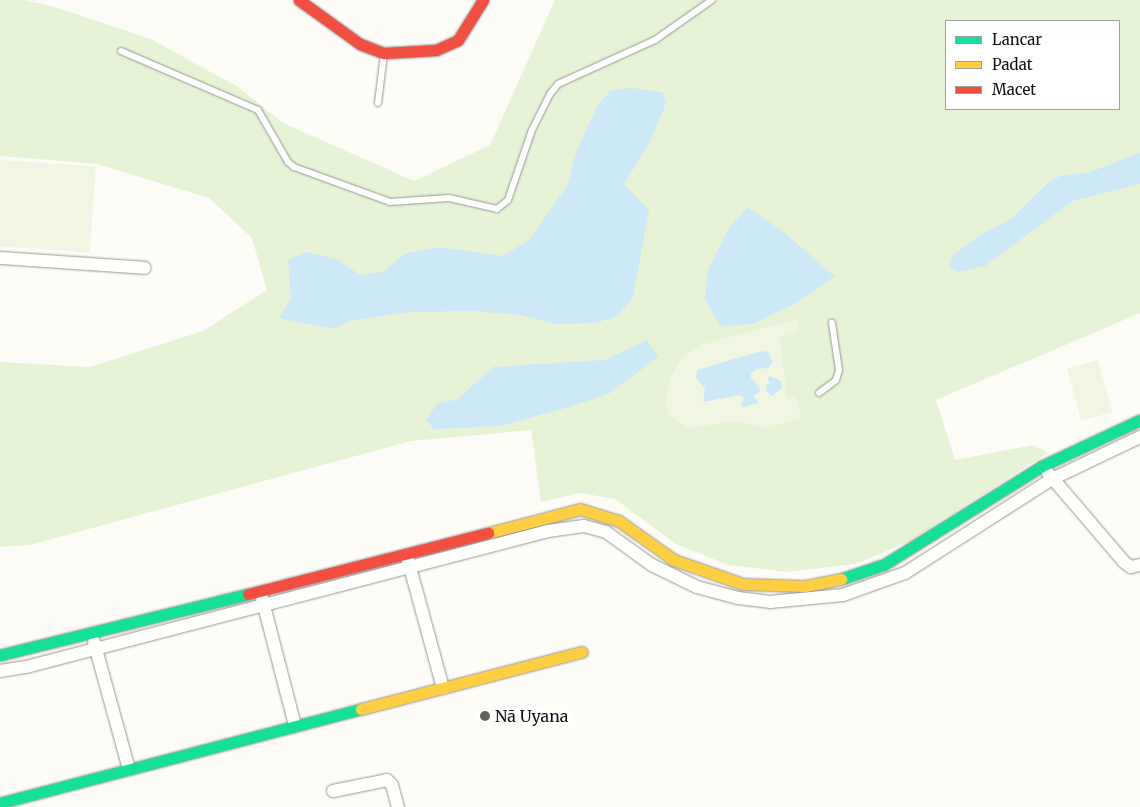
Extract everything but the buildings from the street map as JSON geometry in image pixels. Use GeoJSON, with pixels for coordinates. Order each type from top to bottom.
{"type":"FeatureCollection","features":[{"type":"Feature","properties":{"kind":"street"},"geometry":{"type":"LineString","coordinates":[[303,1],[360,44],[384,53],[436,50],[458,40],[483,0]]}},
{"type":"Feature","properties":{"kind":"street"},"geometry":{"type":"LineString","coordinates":[[0,258],[145,268]]}},
{"type":"Feature","properties":{"kind":"street"},"geometry":{"type":"LineString","coordinates":[[0,655],[92,634],[406,552],[580,509],[597,512],[618,521],[674,560],[722,579],[764,587],[805,586],[866,573],[885,564],[1042,466],[1140,420]]}},
{"type":"Feature","properties":{"kind":"street"},"geometry":{"type":"LineString","coordinates":[[0,671],[96,649],[548,531],[584,526],[606,532],[652,565],[697,587],[738,598],[770,602],[810,600],[843,595],[905,573],[1052,479],[1140,437]]}},
{"type":"Feature","properties":{"kind":"street"},"geometry":{"type":"LineString","coordinates":[[1042,466],[1124,562],[1131,567],[1140,565]]}},
{"type":"Feature","properties":{"kind":"street"},"geometry":{"type":"LineString","coordinates":[[406,552],[443,688]]}},
{"type":"Feature","properties":{"kind":"street"},"geometry":{"type":"LineString","coordinates":[[260,590],[295,726]]}},
{"type":"Feature","properties":{"kind":"street"},"geometry":{"type":"LineString","coordinates":[[92,634],[130,769]]}},
{"type":"Feature","properties":{"kind":"street"},"geometry":{"type":"LineString","coordinates":[[0,803],[582,652]]}},
{"type":"Feature","properties":{"kind":"street"},"geometry":{"type":"LineString","coordinates":[[333,791],[387,780],[392,785],[398,807]]}},
{"type":"Feature","properties":{"kind":"lane"},"geometry":{"type":"LineString","coordinates":[[121,51],[258,110],[288,162],[294,167],[390,202],[449,198],[496,209],[508,200],[532,130],[550,94],[558,84],[656,40],[712,0]]}},
{"type":"Feature","properties":{"kind":"lane"},"geometry":{"type":"LineString","coordinates":[[378,103],[384,53]]}},
{"type":"Feature","properties":{"kind":"lane"},"geometry":{"type":"LineString","coordinates":[[819,393],[836,380],[839,370],[832,323]]}},
{"type":"Feature","properties":{"kind":"green space"},"geometry":{"type":"Polygon","coordinates":[[[0,0],[23,0],[52,6],[151,39],[238,87],[283,123],[414,181],[490,145],[555,0],[1140,0],[1140,313],[936,400],[955,460],[1033,445],[1048,453],[908,542],[856,564],[787,572],[728,565],[676,544],[615,499],[580,493],[541,502],[531,430],[411,441],[30,545],[0,547],[0,362],[90,367],[203,331],[267,290],[252,238],[209,198],[97,164],[0,156],[0,0]]]}},
{"type":"Feature","properties":{"kind":"green space"},"geometry":{"type":"Polygon","coordinates":[[[0,160],[96,167],[90,252],[0,246],[0,160]]]}},
{"type":"Feature","properties":{"kind":"green space"},"geometry":{"type":"Polygon","coordinates":[[[796,319],[799,329],[780,336],[787,399],[796,397],[801,418],[768,428],[737,421],[688,428],[668,415],[666,400],[670,378],[682,357],[701,345],[796,319]]]}},
{"type":"Feature","properties":{"kind":"green space"},"geometry":{"type":"Polygon","coordinates":[[[1098,360],[1112,412],[1081,420],[1067,368],[1098,360]]]}},
{"type":"Feature","properties":{"kind":"water"},"geometry":{"type":"Polygon","coordinates":[[[633,88],[663,93],[666,103],[650,142],[624,184],[649,210],[633,297],[618,316],[595,323],[556,324],[520,315],[473,311],[409,312],[350,321],[333,329],[279,318],[291,298],[288,260],[306,252],[336,259],[360,275],[383,272],[405,254],[440,247],[503,256],[530,239],[567,186],[576,152],[598,105],[611,90],[633,88]]]}},
{"type":"Feature","properties":{"kind":"water"},"geometry":{"type":"Polygon","coordinates":[[[1140,153],[1140,184],[1073,201],[985,266],[958,272],[949,267],[952,256],[979,236],[1012,218],[1049,182],[1060,176],[1090,172],[1140,153]]]}},
{"type":"Feature","properties":{"kind":"water"},"geometry":{"type":"Polygon","coordinates":[[[748,207],[786,234],[835,277],[794,304],[753,324],[720,326],[705,299],[708,270],[730,226],[748,207]]]}},
{"type":"Feature","properties":{"kind":"water"},"geometry":{"type":"Polygon","coordinates":[[[647,340],[658,357],[610,393],[569,407],[500,426],[434,429],[426,420],[437,404],[458,399],[493,367],[605,360],[647,340]]]}},
{"type":"Feature","properties":{"kind":"water"},"geometry":{"type":"Polygon","coordinates":[[[762,351],[768,352],[773,362],[768,368],[756,369],[751,374],[751,378],[759,387],[760,392],[753,396],[759,403],[743,407],[740,405],[744,399],[740,395],[703,402],[705,388],[696,378],[697,370],[762,351]]]}},
{"type":"Feature","properties":{"kind":"water"},"geometry":{"type":"Polygon","coordinates":[[[770,376],[781,381],[782,388],[772,396],[766,391],[766,385],[771,383],[767,380],[770,376]]]}},
{"type":"Feature","properties":{"kind":"traffic: fast"},"geometry":{"type":"LineString","coordinates":[[841,579],[885,564],[1042,466],[1140,420]]}},
{"type":"Feature","properties":{"kind":"traffic: fast"},"geometry":{"type":"LineString","coordinates":[[0,655],[248,594]]}},
{"type":"Feature","properties":{"kind":"traffic: fast"},"geometry":{"type":"LineString","coordinates":[[0,803],[361,709]]}},
{"type":"Feature","properties":{"kind":"traffic: slow"},"geometry":{"type":"LineString","coordinates":[[488,533],[580,509],[619,521],[674,560],[743,584],[805,586],[841,579]]}},
{"type":"Feature","properties":{"kind":"traffic: slow"},"geometry":{"type":"LineString","coordinates":[[361,709],[582,652]]}},
{"type":"Feature","properties":{"kind":"traffic: jam"},"geometry":{"type":"LineString","coordinates":[[299,0],[360,44],[384,53],[436,50],[458,40],[483,0]]}},
{"type":"Feature","properties":{"kind":"traffic: jam"},"geometry":{"type":"LineString","coordinates":[[248,594],[488,533]]}},
{"type":"Feature","properties":{"kind":"place","name":"Nā Uyana"},"geometry":{"type":"Point","coordinates":[485,716]}}]}
